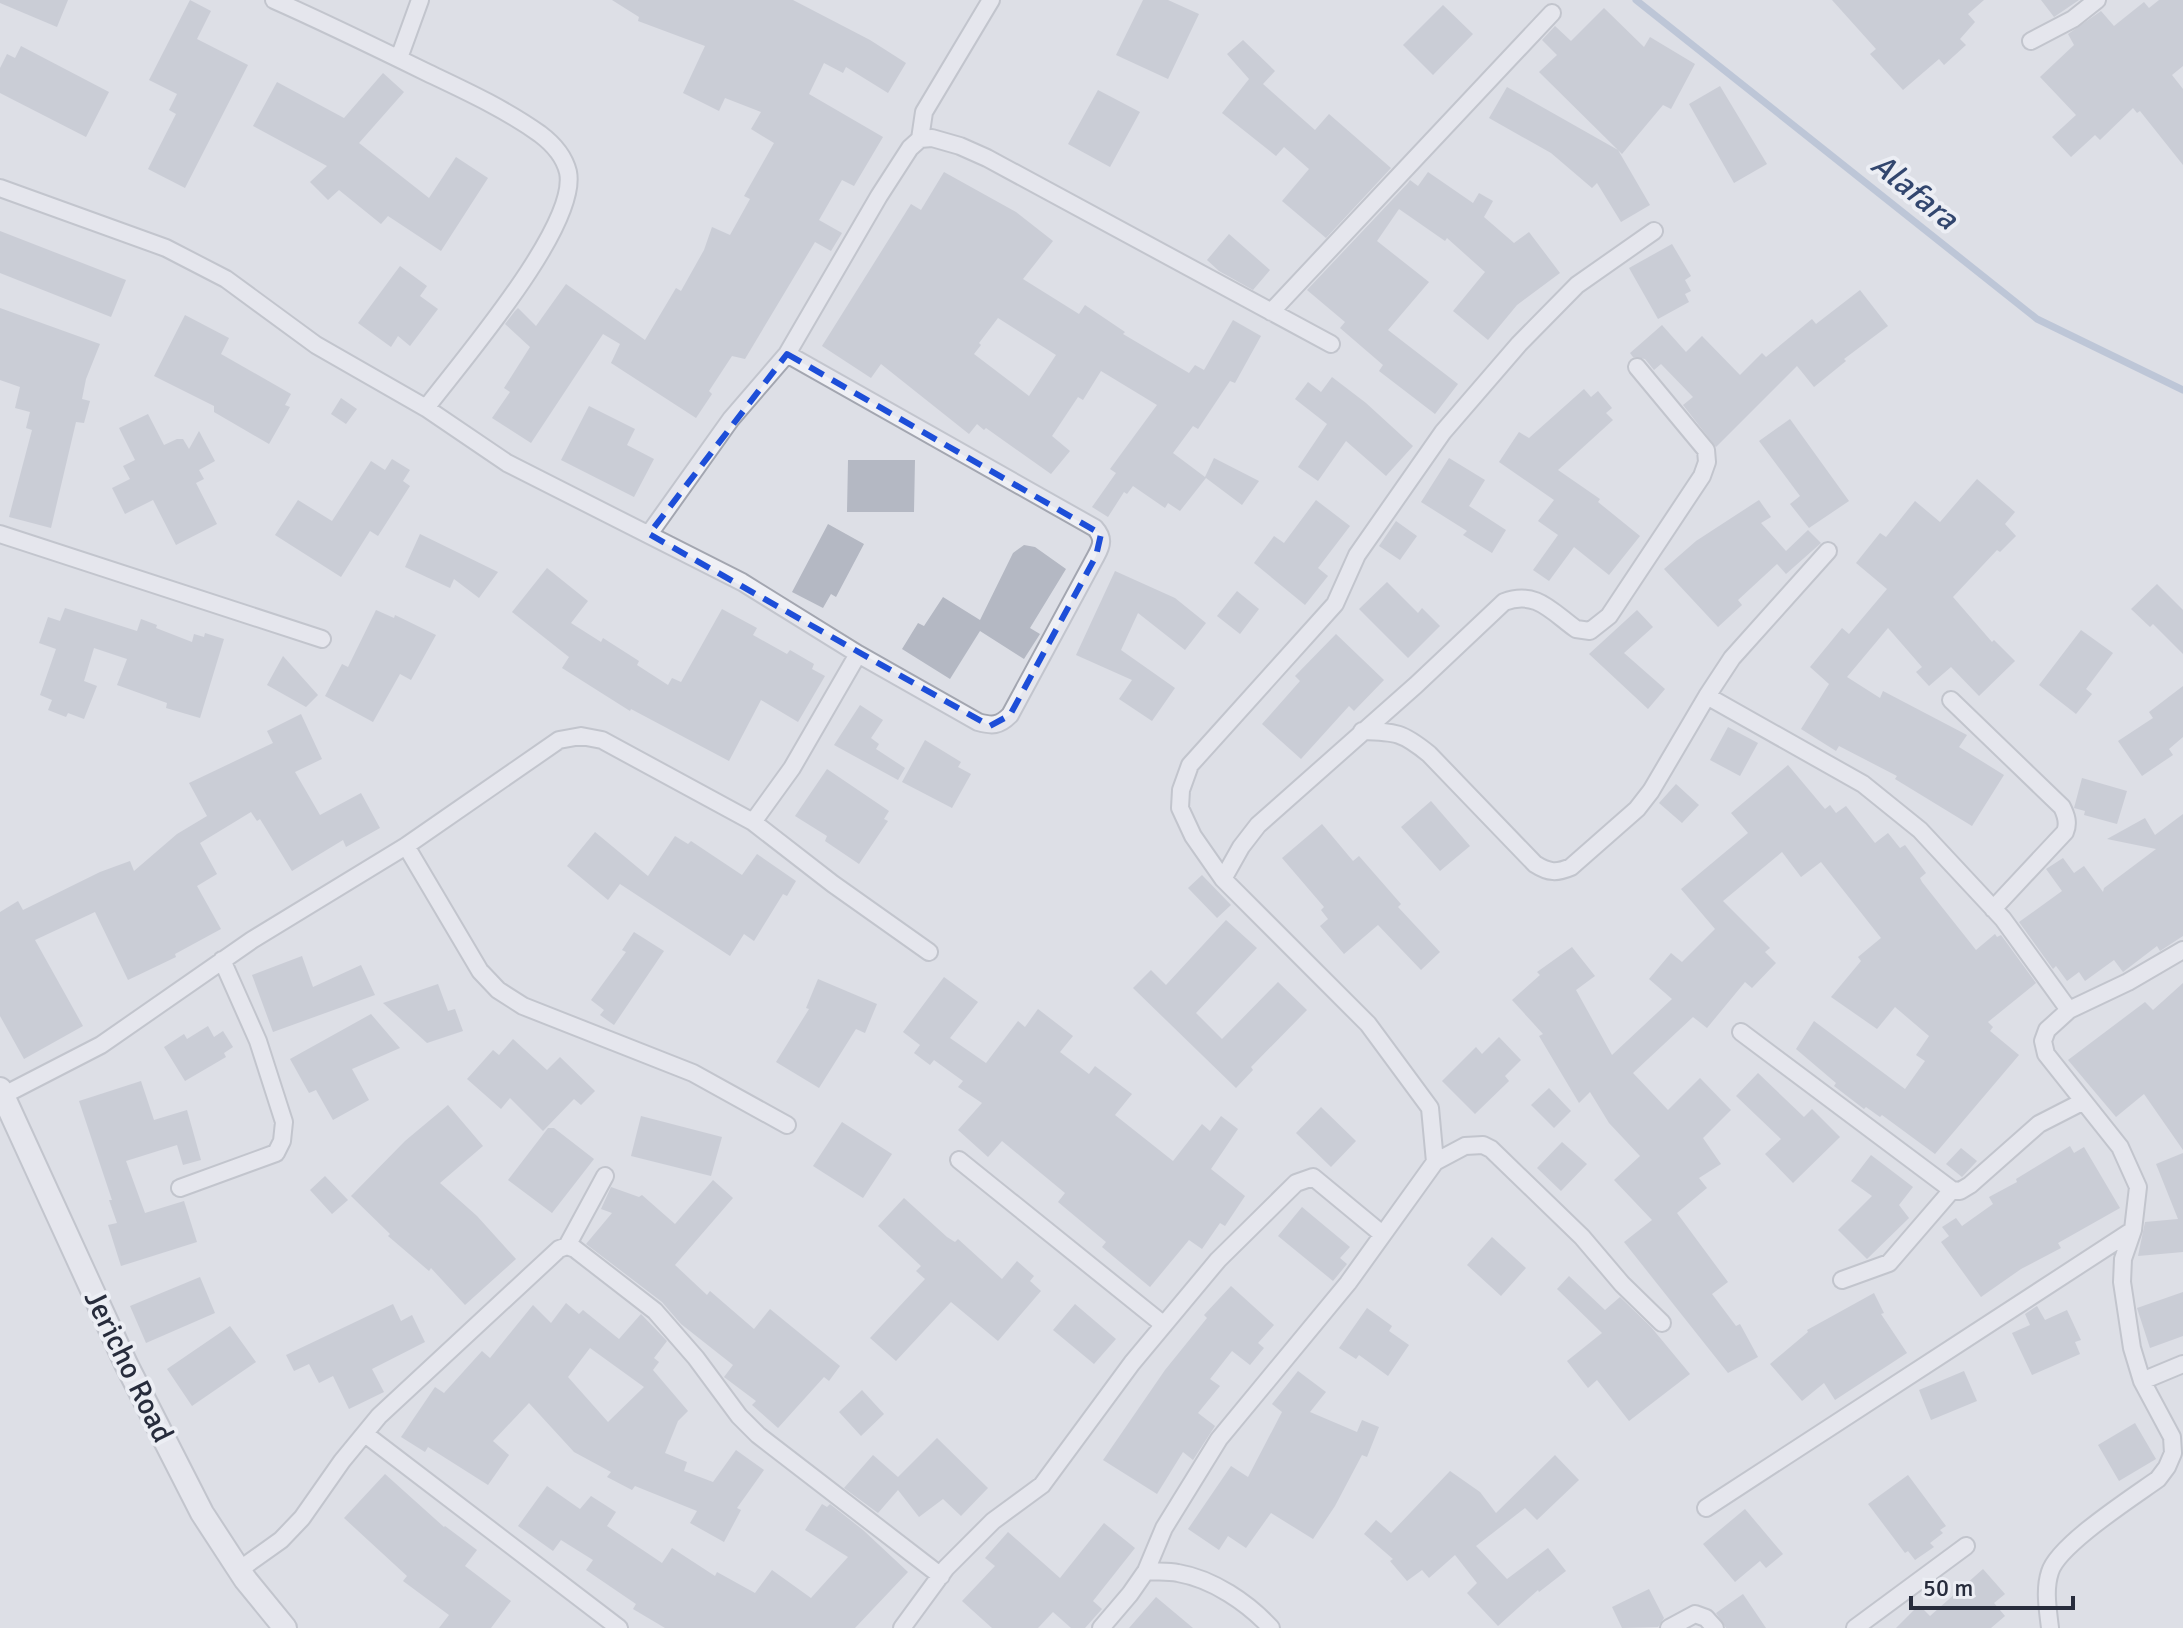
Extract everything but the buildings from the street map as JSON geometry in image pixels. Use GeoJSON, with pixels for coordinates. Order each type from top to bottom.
{"type":"FeatureCollection","features":[{"type":"Feature","properties":{"kind":"street"},"geometry":{"type":"LineString","coordinates":[[274,0],[486,101],[542,135],[561,154],[568,173],[567,194],[555,227],[535,262],[426,408]]}},
{"type":"Feature","properties":{"kind":"street"},"geometry":{"type":"LineString","coordinates":[[399,58],[420,0]]}},
{"type":"Feature","properties":{"kind":"street"},"geometry":{"type":"LineString","coordinates":[[920,139],[924,112],[991,0]]}},
{"type":"Feature","properties":{"kind":"street"},"geometry":{"type":"LineString","coordinates":[[2031,41],[2073,19],[2097,0]]}},
{"type":"Feature","properties":{"kind":"street"},"geometry":{"type":"LineString","coordinates":[[1271,312],[1552,13]]}},
{"type":"Feature","properties":{"kind":"street"},"geometry":{"type":"LineString","coordinates":[[649,534],[731,419],[787,354],[879,196],[910,148],[920,139],[932,138],[987,158],[1331,344]]}},
{"type":"Feature","properties":{"kind":"street"},"geometry":{"type":"LineString","coordinates":[[0,188],[166,248],[226,279],[316,345],[426,408],[507,463],[742,582],[858,654],[978,722],[990,726],[1000,724],[1010,715],[1096,556],[1102,538],[1095,528],[787,354]]}},
{"type":"Feature","properties":{"kind":"street"},"geometry":{"type":"LineString","coordinates":[[1435,1162],[1430,1108],[1377,1036],[1223,879],[1193,836],[1180,808],[1181,790],[1190,765],[1335,604],[1357,555],[1443,432],[1519,344],[1577,285],[1654,231]]}},
{"type":"Feature","properties":{"kind":"street"},"geometry":{"type":"LineString","coordinates":[[1223,879],[1258,825],[1504,602],[1519,596],[1534,599],[1583,631],[1590,631],[1609,616],[1702,476],[1707,462],[1706,450],[1637,367]]}},
{"type":"Feature","properties":{"kind":"street"},"geometry":{"type":"LineString","coordinates":[[0,534],[322,639]]}},
{"type":"Feature","properties":{"kind":"street"},"geometry":{"type":"LineString","coordinates":[[1362,731],[1396,732],[1411,739],[1535,864],[1546,871],[1558,872],[1571,867],[1637,809],[1732,658],[1828,551]]}},
{"type":"Feature","properties":{"kind":"street"},"geometry":{"type":"LineString","coordinates":[[753,822],[792,768],[858,654]]}},
{"type":"Feature","properties":{"kind":"street"},"geometry":{"type":"LineString","coordinates":[[1707,696],[1863,784],[1920,830],[1993,909],[2069,1010]]}},
{"type":"Feature","properties":{"kind":"street"},"geometry":{"type":"LineString","coordinates":[[1951,700],[2062,807],[2066,815],[2068,826],[2065,832],[1993,909]]}},
{"type":"Feature","properties":{"kind":"street"},"geometry":{"type":"LineString","coordinates":[[2,1092],[101,1045],[222,960],[406,846],[559,740],[581,736],[602,740],[753,822],[929,952]]}},
{"type":"Feature","properties":{"kind":"street"},"geometry":{"type":"LineString","coordinates":[[406,846],[480,971],[498,990],[523,1006],[693,1073],[787,1125]]}},
{"type":"Feature","properties":{"kind":"street"},"geometry":{"type":"LineString","coordinates":[[2050,1628],[2047,1590],[2050,1570],[2061,1552],[2158,1479],[2173,1453],[2172,1437],[2142,1381],[2132,1348],[2122,1282],[2123,1259],[2133,1230],[2138,1187],[2134,1174],[2120,1147],[2046,1054],[2043,1041],[2047,1030],[2069,1010],[2128,982],[2183,950]]}},
{"type":"Feature","properties":{"kind":"street"},"geometry":{"type":"LineString","coordinates":[[180,1188],[276,1153],[282,1141],[284,1122],[258,1041],[222,960]]}},
{"type":"Feature","properties":{"kind":"street"},"geometry":{"type":"LineString","coordinates":[[1741,1032],[1952,1190],[1960,1191],[1970,1185],[2039,1124],[2082,1102]]}},
{"type":"Feature","properties":{"kind":"street","name":"Jericho Road"},"geometry":{"type":"LineString","coordinates":[[2,1092],[126,1364],[202,1513],[239,1570],[285,1628]]}},
{"type":"Feature","properties":{"kind":"street"},"geometry":{"type":"LineString","coordinates":[[1101,1628],[1146,1571],[1164,1528],[1219,1439],[1348,1283],[1435,1162],[1465,1146],[1483,1145],[1491,1149],[1582,1237],[1622,1284],[1662,1323]]}},
{"type":"Feature","properties":{"kind":"street"},"geometry":{"type":"LineString","coordinates":[[959,1160],[1164,1325]]}},
{"type":"Feature","properties":{"kind":"street"},"geometry":{"type":"LineString","coordinates":[[239,1570],[281,1540],[302,1518],[342,1461],[379,1416],[559,1249],[567,1246],[605,1176]]}},
{"type":"Feature","properties":{"kind":"street"},"geometry":{"type":"LineString","coordinates":[[902,1628],[941,1576],[993,1521],[1042,1485],[1164,1325],[1218,1260],[1296,1183],[1313,1177],[1382,1234]]}},
{"type":"Feature","properties":{"kind":"street"},"geometry":{"type":"LineString","coordinates":[[1842,1280],[1889,1263],[1952,1190]]}},
{"type":"Feature","properties":{"kind":"street"},"geometry":{"type":"LineString","coordinates":[[1706,1508],[2133,1230]]}},
{"type":"Feature","properties":{"kind":"street"},"geometry":{"type":"LineString","coordinates":[[567,1246],[655,1311],[696,1358],[739,1416],[758,1435],[941,1576]]}},
{"type":"Feature","properties":{"kind":"street"},"geometry":{"type":"LineString","coordinates":[[2142,1381],[2183,1364]]}},
{"type":"Feature","properties":{"kind":"street"},"geometry":{"type":"LineString","coordinates":[[365,1434],[619,1628]]}},
{"type":"Feature","properties":{"kind":"street"},"geometry":{"type":"LineString","coordinates":[[1855,1628],[1966,1546]]}},
{"type":"Feature","properties":{"kind":"street"},"geometry":{"type":"LineString","coordinates":[[1146,1571],[1179,1573],[1207,1583],[1237,1598],[1271,1628]]}},
{"type":"Feature","properties":{"kind":"street"},"geometry":{"type":"LineString","coordinates":[[1669,1628],[1695,1614],[1706,1618],[1715,1628]]}},
{"type":"Feature","properties":{"kind":"highlighted area"},"geometry":{"type":"Polygon","coordinates":[[[787,354],[1101,534],[1096,556],[1010,715],[990,726],[649,534],[787,354]]]}},
{"type":"Feature","properties":{"kind":"waterway","name":"Alafara"},"geometry":{"type":"LineString","coordinates":[[1636,0],[2037,319],[2183,390]]}}]}
